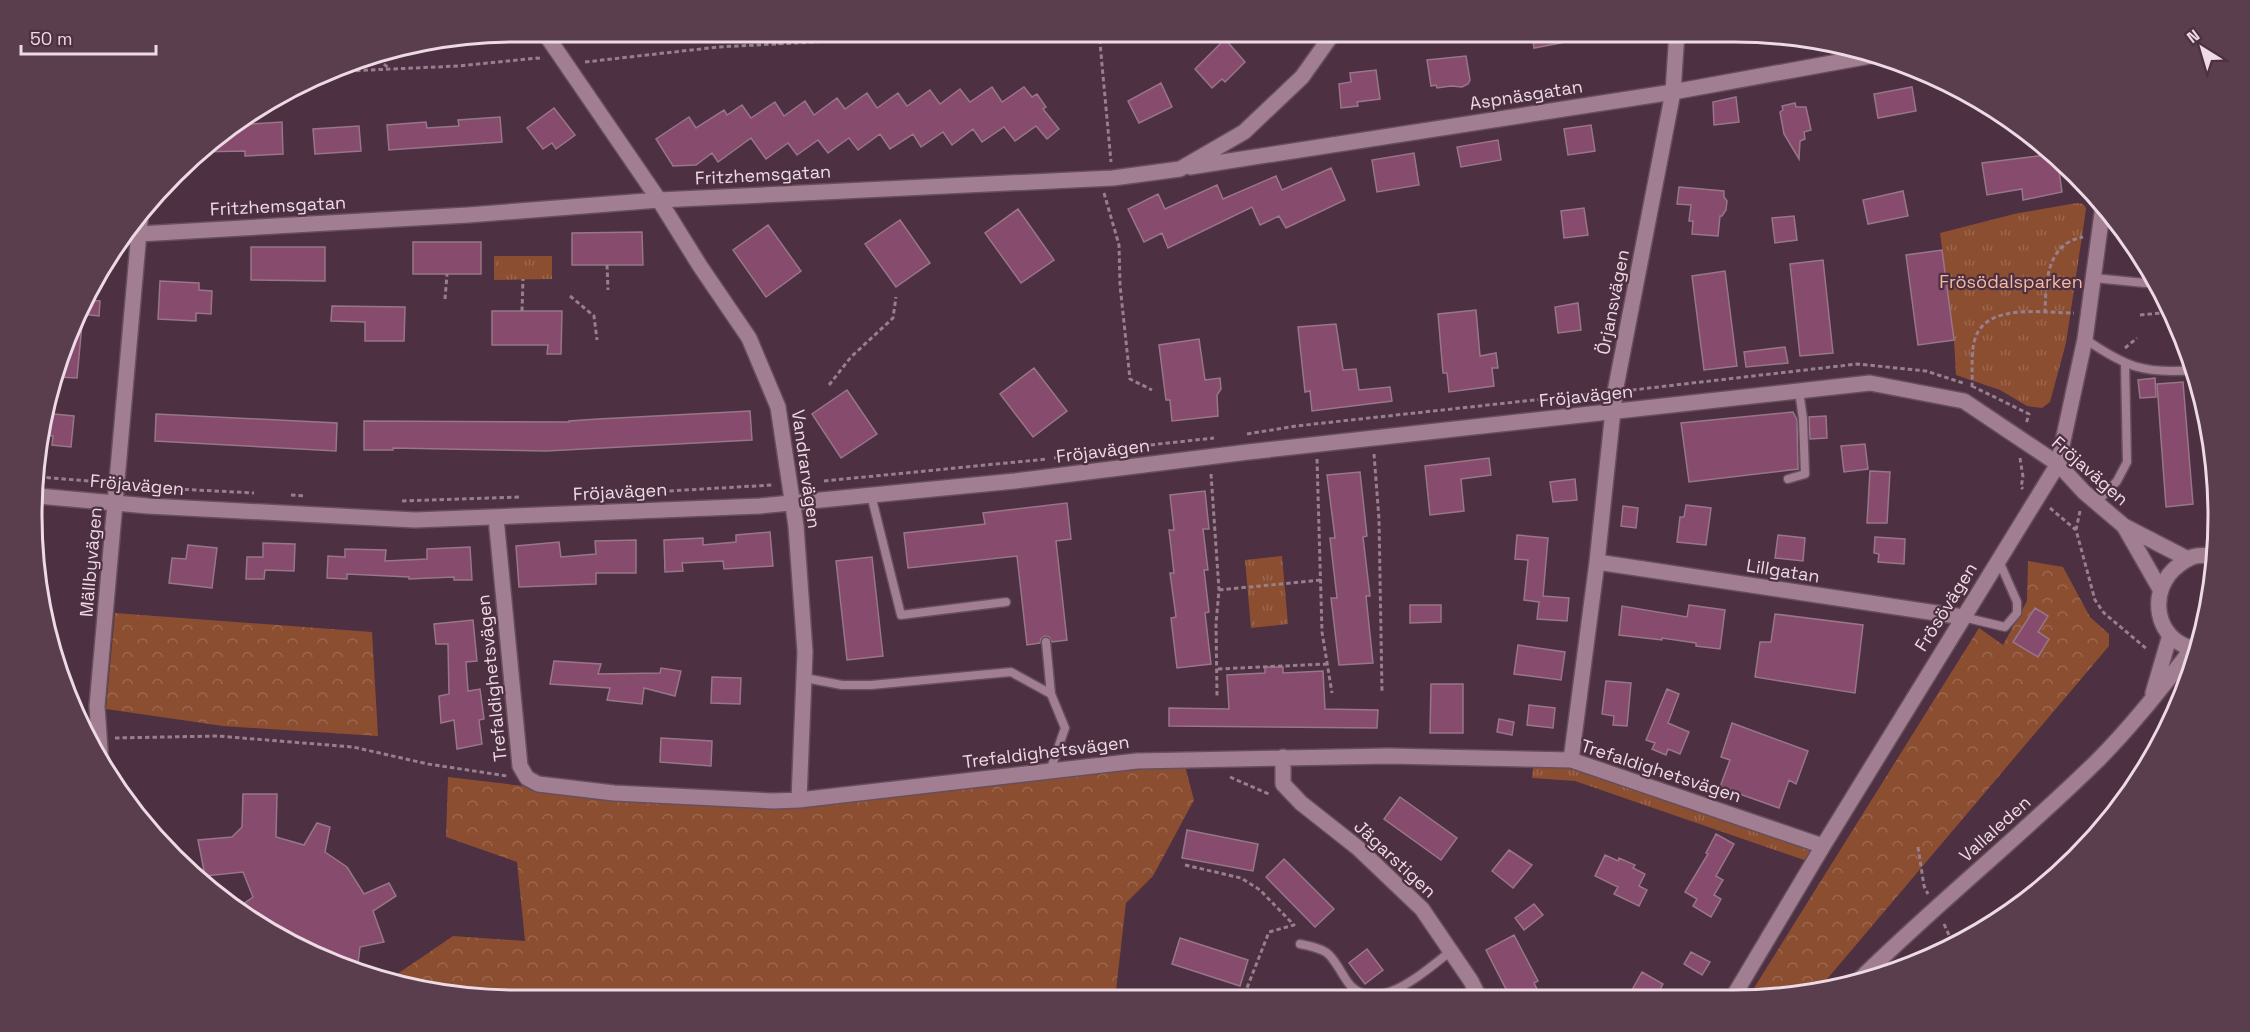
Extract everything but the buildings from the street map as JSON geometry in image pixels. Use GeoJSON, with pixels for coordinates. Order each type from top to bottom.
{"type":"FeatureCollection","features":[{"type":"Feature","properties":{"kind":"street","name":"Vandrarvägen"},"geometry":{"type":"LineString","coordinates":[[551,42],[659,200],[749,338],[778,407],[793,502],[806,652],[799,800]]}},
{"type":"Feature","properties":{"kind":"street","name":"Fritzhemsgatan"},"geometry":{"type":"LineString","coordinates":[[140,227],[468,215],[659,200],[1113,178],[1180,169],[1244,132],[1302,76],[1327,42]]}},
{"type":"Feature","properties":{"kind":"street","name":"Örjansvägen"},"geometry":{"type":"LineString","coordinates":[[1571,760],[1597,562],[1615,392],[1673,92],[1676,42]]}},
{"type":"Feature","properties":{"kind":"street","name":"Aspnäsgatan"},"geometry":{"type":"LineString","coordinates":[[1180,169],[1673,92],[1858,58]]}},
{"type":"Feature","properties":{"kind":"street","name":"Frösövägen"},"geometry":{"type":"LineString","coordinates":[[1737,990],[1822,846],[2058,464],[2085,339],[2102,217]]}},
{"type":"Feature","properties":{"kind":"street","name":"Mällbyvägen"},"geometry":{"type":"LineString","coordinates":[[98,738],[97,706],[139,229]]}},
{"type":"Feature","properties":{"kind":"street","name":"Fröjavägen"},"geometry":{"type":"LineString","coordinates":[[43,496],[148,506],[360,519],[415,520],[760,506],[1004,482],[1870,383],[1964,401],[2058,464],[2124,526],[2192,557]]}},
{"type":"Feature","properties":{"kind":"street","name":"Trefaldighetsvägen"},"geometry":{"type":"LineString","coordinates":[[496,518],[519,766],[526,778],[538,784],[614,793],[799,800],[1137,761],[1389,756],[1571,760],[1822,846]]}},
{"type":"Feature","properties":{"kind":"street","name":"Fröjavägen"},"geometry":{"type":"LineString","coordinates":[[2124,526],[2160,589]]}},
{"type":"Feature","properties":{"kind":"street"},"geometry":{"type":"LineString","coordinates":[[2189,647],[2181,645],[2170,635],[2159,617],[2158,598],[2169,572],[2207,549]]}},
{"type":"Feature","properties":{"kind":"street"},"geometry":{"type":"LineString","coordinates":[[2192,557],[2206,556]]}},
{"type":"Feature","properties":{"kind":"street","name":"Lillgatan"},"geometry":{"type":"LineString","coordinates":[[1597,562],[1963,617]]}},
{"type":"Feature","properties":{"kind":"street","name":"Vallaleden"},"geometry":{"type":"LineString","coordinates":[[2150,701],[2170,635]]}},
{"type":"Feature","properties":{"kind":"street","name":"Vallaleden"},"geometry":{"type":"LineString","coordinates":[[1869,970],[2099,759],[2185,660]]}},
{"type":"Feature","properties":{"kind":"street","name":"Jägarstigen"},"geometry":{"type":"LineString","coordinates":[[1283,757],[1283,784],[1301,803],[1358,848],[1422,909],[1476,990]]}},
{"type":"Feature","properties":{"kind":"lane"},"geometry":{"type":"LineString","coordinates":[[2094,278],[2145,284]]}},
{"type":"Feature","properties":{"kind":"lane"},"geometry":{"type":"LineString","coordinates":[[2085,339],[2111,357],[2145,370],[2185,371]]}},
{"type":"Feature","properties":{"kind":"lane"},"geometry":{"type":"LineString","coordinates":[[2097,502],[2117,481],[2127,462],[2126,363]]}},
{"type":"Feature","properties":{"kind":"lane"},"geometry":{"type":"LineString","coordinates":[[1788,479],[1805,474],[1803,420],[1799,391]]}},
{"type":"Feature","properties":{"kind":"lane"},"geometry":{"type":"LineString","coordinates":[[871,495],[901,615],[1006,602]]}},
{"type":"Feature","properties":{"kind":"lane"},"geometry":{"type":"LineString","coordinates":[[1963,617],[2005,627],[2017,613],[2017,602],[1999,560]]}},
{"type":"Feature","properties":{"kind":"lane"},"geometry":{"type":"LineString","coordinates":[[1046,642],[1050,694],[1065,728],[1050,771]]}},
{"type":"Feature","properties":{"kind":"lane"},"geometry":{"type":"LineString","coordinates":[[805,678],[842,685],[872,686],[1011,672],[1050,694]]}},
{"type":"Feature","properties":{"kind":"lane"},"geometry":{"type":"LineString","coordinates":[[1300,944],[1328,952],[1338,963],[1345,978],[1357,990]]}},
{"type":"Feature","properties":{"kind":"lane"},"geometry":{"type":"LineString","coordinates":[[1396,990],[1451,951]]}},
{"type":"Feature","properties":{"kind":"path"},"geometry":{"type":"LineString","coordinates":[[354,71],[458,66],[537,58],[566,64],[718,47],[818,42]]}},
{"type":"Feature","properties":{"kind":"path"},"geometry":{"type":"LineString","coordinates":[[1101,42],[1113,178],[1103,195],[1119,244],[1120,285],[1130,379],[1152,390]]}},
{"type":"Feature","properties":{"kind":"path"},"geometry":{"type":"LineString","coordinates":[[381,62],[390,69]]}},
{"type":"Feature","properties":{"kind":"path"},"geometry":{"type":"LineString","coordinates":[[2045,313],[2047,280],[2055,254],[2070,240],[2099,235]]}},
{"type":"Feature","properties":{"kind":"path"},"geometry":{"type":"LineString","coordinates":[[607,265],[608,290]]}},
{"type":"Feature","properties":{"kind":"path"},"geometry":{"type":"LineString","coordinates":[[445,299],[447,274]]}},
{"type":"Feature","properties":{"kind":"path"},"geometry":{"type":"LineString","coordinates":[[522,311],[523,279]]}},
{"type":"Feature","properties":{"kind":"path"},"geometry":{"type":"LineString","coordinates":[[570,296],[594,316],[597,340]]}},
{"type":"Feature","properties":{"kind":"path"},"geometry":{"type":"LineString","coordinates":[[829,385],[851,357],[892,318],[896,297]]}},
{"type":"Feature","properties":{"kind":"path"},"geometry":{"type":"LineString","coordinates":[[1969,404],[1975,337],[1981,327],[1993,317],[2001,314],[2088,313]]}},
{"type":"Feature","properties":{"kind":"path"},"geometry":{"type":"LineString","coordinates":[[2140,315],[2162,313]]}},
{"type":"Feature","properties":{"kind":"path"},"geometry":{"type":"LineString","coordinates":[[1242,435],[1296,426],[1857,364],[1926,371],[1972,386],[2030,414]]}},
{"type":"Feature","properties":{"kind":"path"},"geometry":{"type":"LineString","coordinates":[[820,482],[1051,458],[1220,437]]}},
{"type":"Feature","properties":{"kind":"path"},"geometry":{"type":"LineString","coordinates":[[1373,439],[1379,519],[1382,692]]}},
{"type":"Feature","properties":{"kind":"path"},"geometry":{"type":"LineString","coordinates":[[1316,445],[1322,632],[1332,693]]}},
{"type":"Feature","properties":{"kind":"path"},"geometry":{"type":"LineString","coordinates":[[1211,457],[1219,590],[1216,624],[1217,696]]}},
{"type":"Feature","properties":{"kind":"path"},"geometry":{"type":"LineString","coordinates":[[44,477],[117,484]]}},
{"type":"Feature","properties":{"kind":"path"},"geometry":{"type":"LineString","coordinates":[[608,494],[790,484]]}},
{"type":"Feature","properties":{"kind":"path"},"geometry":{"type":"LineString","coordinates":[[169,489],[264,494]]}},
{"type":"Feature","properties":{"kind":"path"},"geometry":{"type":"LineString","coordinates":[[282,495],[312,496]]}},
{"type":"Feature","properties":{"kind":"path"},"geometry":{"type":"LineString","coordinates":[[399,501],[525,497]]}},
{"type":"Feature","properties":{"kind":"path"},"geometry":{"type":"LineString","coordinates":[[2052,509],[2076,530],[2095,600],[2104,614],[2150,651]]}},
{"type":"Feature","properties":{"kind":"path"},"geometry":{"type":"LineString","coordinates":[[1219,590],[1321,580]]}},
{"type":"Feature","properties":{"kind":"path"},"geometry":{"type":"LineString","coordinates":[[1218,669],[1326,664]]}},
{"type":"Feature","properties":{"kind":"path"},"geometry":{"type":"LineString","coordinates":[[98,738],[217,736],[353,747],[428,764],[526,778]]}},
{"type":"Feature","properties":{"kind":"path"},"geometry":{"type":"LineString","coordinates":[[1223,776],[1234,777],[1275,796]]}},
{"type":"Feature","properties":{"kind":"path"},"geometry":{"type":"LineString","coordinates":[[1185,865],[1241,878],[1260,890],[1293,924],[1269,932],[1246,990]]}},
{"type":"Feature","properties":{"kind":"green space","name":"Frösödalsparken"},"geometry":{"type":"Polygon","coordinates":[[[2077,203],[2083,204],[2086,208],[2085,216],[2066,343],[2050,402],[2042,408],[2027,406],[2000,390],[1956,375],[1954,340],[1940,233],[2014,214],[2077,203]]]}},
{"type":"Feature","properties":{"kind":"green space"},"geometry":{"type":"Polygon","coordinates":[[[494,256],[552,256],[552,279],[494,280],[494,256]]]}},
{"type":"Feature","properties":{"kind":"green space"},"geometry":{"type":"Polygon","coordinates":[[[1282,556],[1288,624],[1251,628],[1245,560],[1282,556]]]}},
{"type":"Feature","properties":{"kind":"green space"},"geometry":{"type":"Polygon","coordinates":[[[2028,561],[2063,567],[2090,617],[2109,634],[2109,646],[1825,981],[1753,989],[1979,628],[2003,645],[2027,601],[2028,561]]]}},
{"type":"Feature","properties":{"kind":"green space"},"geometry":{"type":"Polygon","coordinates":[[[115,613],[372,632],[378,736],[223,726],[106,709],[115,613]]]}},
{"type":"Feature","properties":{"kind":"green space"},"geometry":{"type":"Polygon","coordinates":[[[1534,760],[1571,760],[1823,846],[1813,863],[1575,781],[1532,778],[1534,760]]]}},
{"type":"Feature","properties":{"kind":"green space"},"geometry":{"type":"Polygon","coordinates":[[[1185,766],[1194,800],[1153,876],[1126,903],[1116,990],[516,990],[454,986],[396,975],[453,936],[525,941],[517,862],[446,837],[448,777],[608,796],[774,806],[1099,769],[1185,766]]]}}]}
